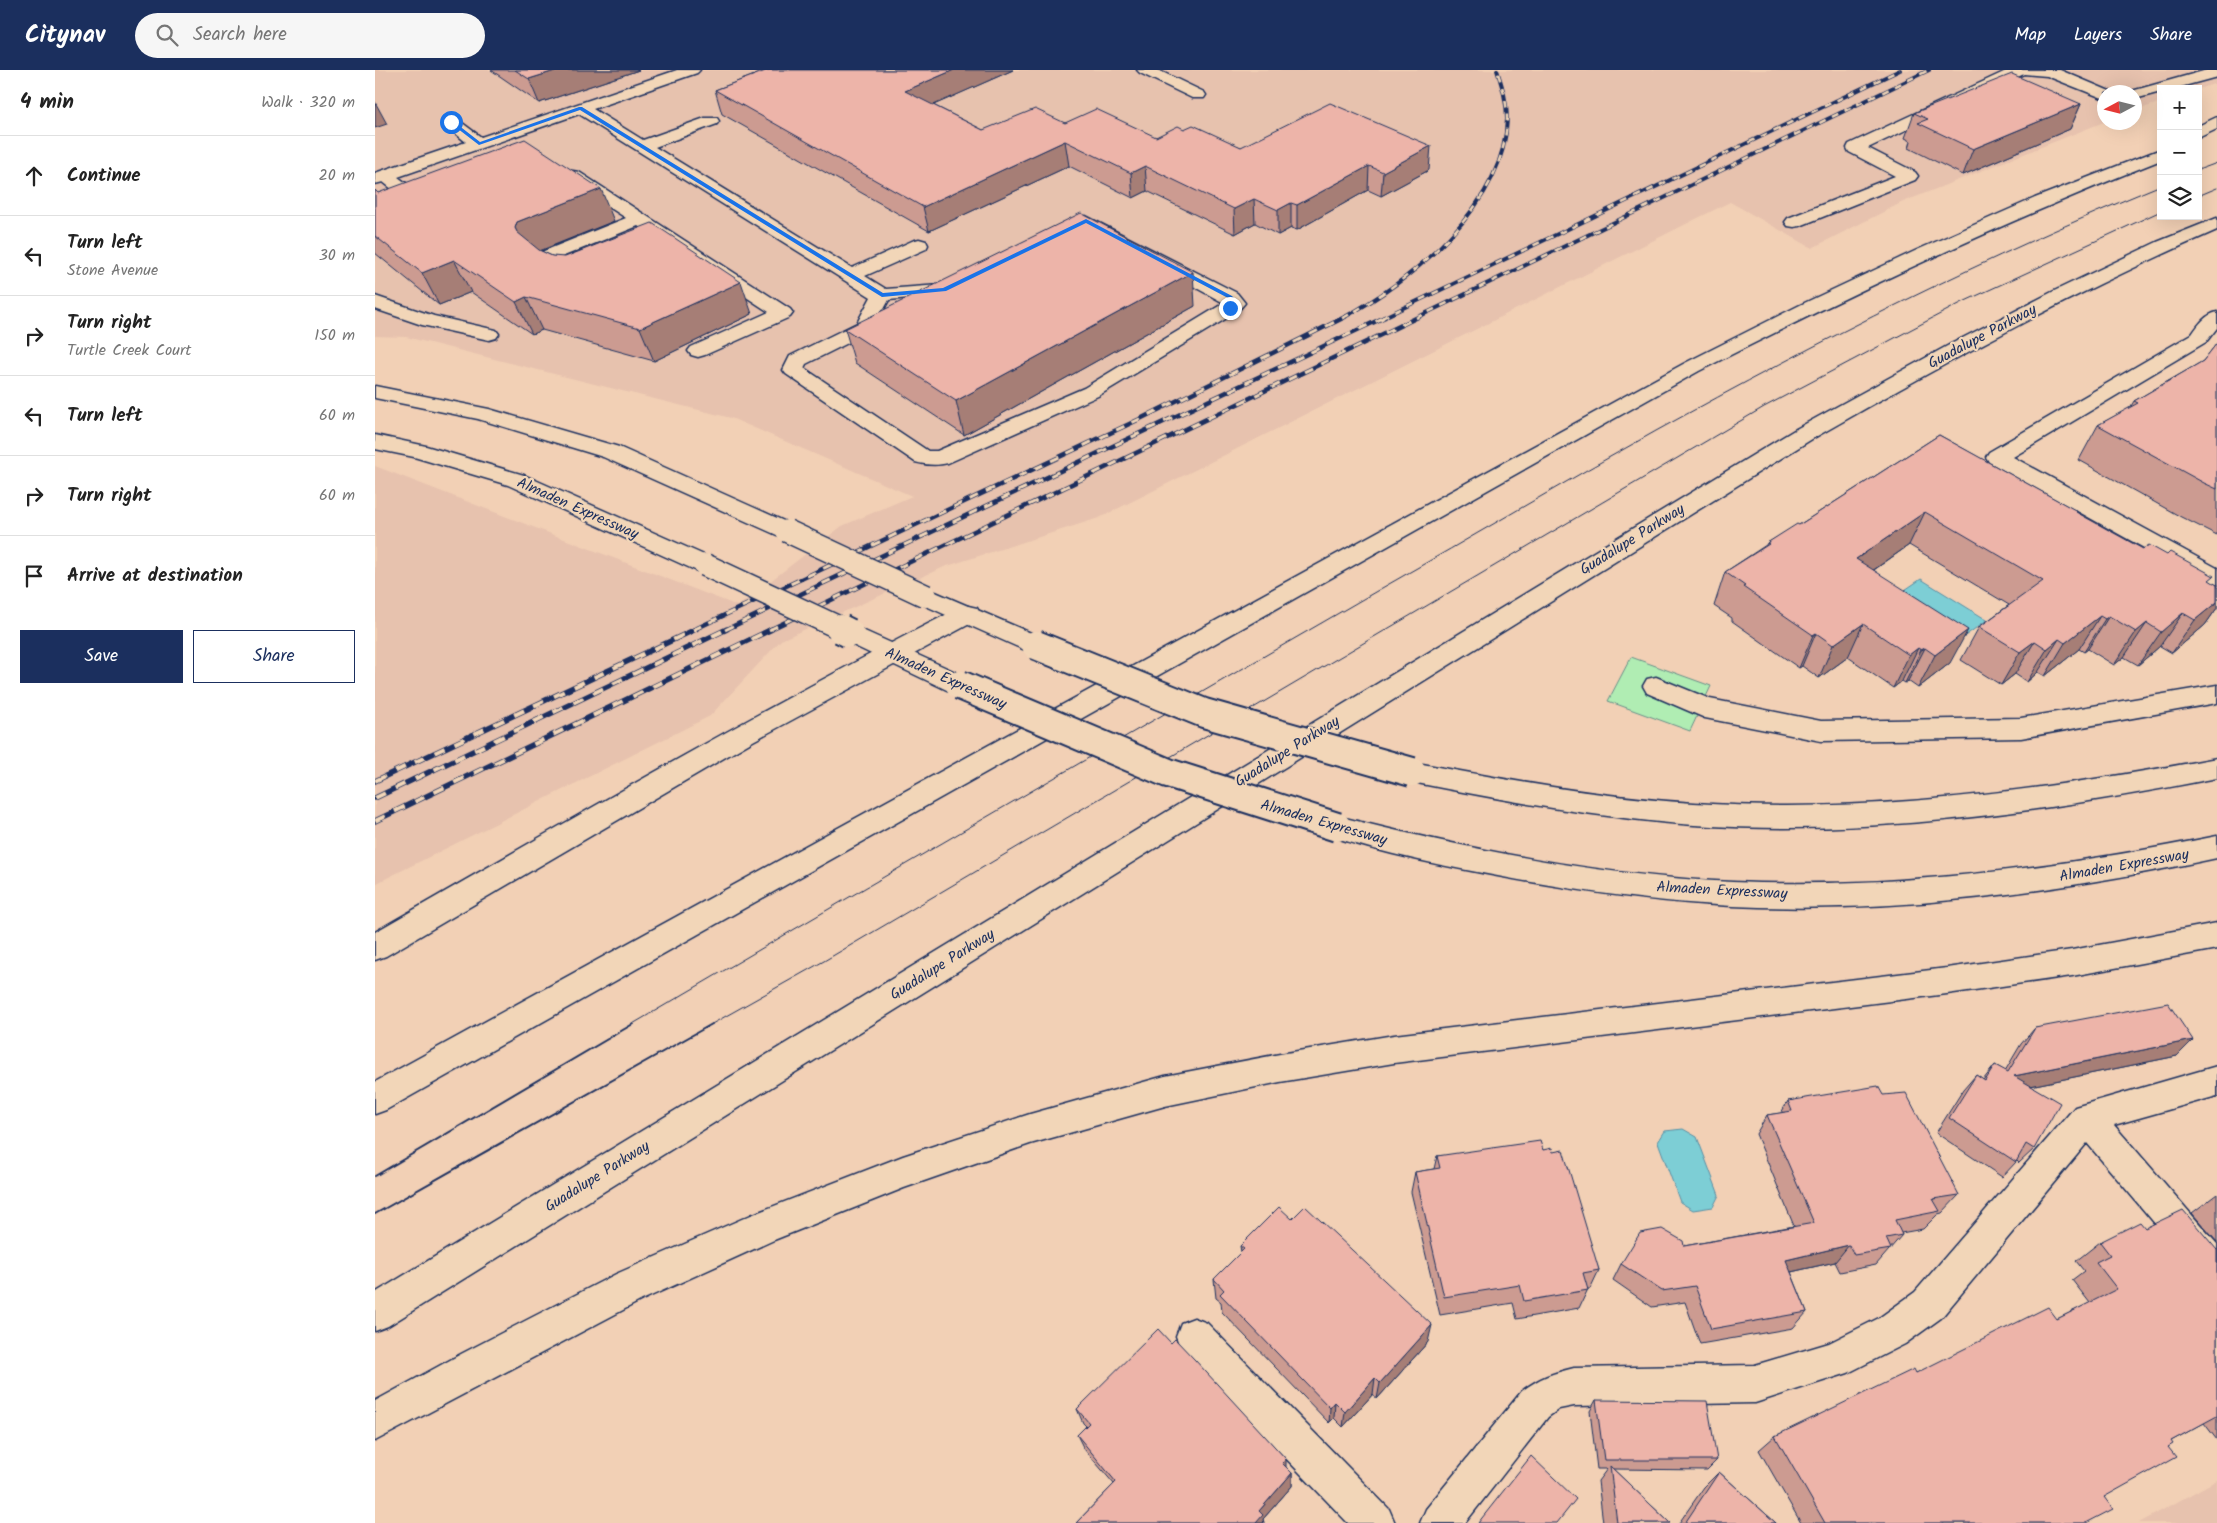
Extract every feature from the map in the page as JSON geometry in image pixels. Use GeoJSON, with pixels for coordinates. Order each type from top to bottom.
{"type":"FeatureCollection","features":[{"type":"Feature","properties":{"kind":"main road"},"geometry":{"type":"LineString","coordinates":[[380,178],[692,70]]}},
{"type":"Feature","properties":{"kind":"main road"},"geometry":{"type":"LineString","coordinates":[[1145,70],[1198,95]]}},
{"type":"Feature","properties":{"kind":"main road"},"geometry":{"type":"LineString","coordinates":[[1794,222],[1909,176],[1855,148],[2020,70]]}},
{"type":"Feature","properties":{"kind":"main road"},"geometry":{"type":"LineString","coordinates":[[2028,70],[2051,71],[2097,91]]}},
{"type":"Feature","properties":{"kind":"main road"},"geometry":{"type":"LineString","coordinates":[[2142,92],[2217,72]]}},
{"type":"Feature","properties":{"kind":"main road"},"geometry":{"type":"LineString","coordinates":[[581,108],[882,295],[944,290],[1086,221],[1230,297],[1235,303],[1230,308],[1091,392],[939,458],[923,457],[793,370],[797,360],[865,327],[882,295]]}},
{"type":"Feature","properties":{"kind":"main road"},"geometry":{"type":"LineString","coordinates":[[642,146],[711,121]]}},
{"type":"Feature","properties":{"kind":"main road"},"geometry":{"type":"LineString","coordinates":[[451,122],[479,144]]}},
{"type":"Feature","properties":{"kind":"main road"},"geometry":{"type":"LineString","coordinates":[[2202,131],[2217,122]]}},
{"type":"Feature","properties":{"kind":"main road"},"geometry":{"type":"LineString","coordinates":[[2202,139],[2217,133]]}},
{"type":"Feature","properties":{"kind":"main road"},"geometry":{"type":"LineString","coordinates":[[375,1099],[1692,367],[1781,321],[1931,250],[2009,215],[2157,155]]}},
{"type":"Feature","properties":{"kind":"main road"},"geometry":{"type":"LineString","coordinates":[[559,167],[640,219],[665,245],[783,313],[698,351]]}},
{"type":"Feature","properties":{"kind":"main road"},"geometry":{"type":"LineString","coordinates":[[380,178],[419,201],[446,191]]}},
{"type":"Feature","properties":{"kind":"main road"},"geometry":{"type":"LineString","coordinates":[[581,280],[572,283],[541,259],[640,219]]}},
{"type":"Feature","properties":{"kind":"main road","name":"Guadalupe Parkway"},"geometry":{"type":"LineString","coordinates":[[375,1313],[1804,434],[1897,381],[2035,308],[2217,223]]}},
{"type":"Feature","properties":{"kind":"main road"},"geometry":{"type":"LineString","coordinates":[[852,275],[919,245]]}},
{"type":"Feature","properties":{"kind":"main road"},"geometry":{"type":"LineString","coordinates":[[375,302],[429,321],[489,334]]}},
{"type":"Feature","properties":{"kind":"main road"},"geometry":{"type":"LineString","coordinates":[[2217,318],[2207,325],[2199,338],[1997,457],[2217,578]]}},
{"type":"Feature","properties":{"kind":"main road"},"geometry":{"type":"LineString","coordinates":[[375,392],[482,413],[611,452],[926,596],[1036,644],[1204,713],[1412,772],[1529,796],[1622,808],[1720,815],[1815,815],[1906,812],[1997,805],[2075,795],[2217,768]]}},
{"type":"Feature","properties":{"kind":"main road","name":"Almaden Expressway"},"geometry":{"type":"LineString","coordinates":[[375,442],[418,451],[516,480],[705,565],[960,685],[1168,773],[1337,827],[1409,846],[1492,864],[1594,881],[1733,894],[1883,894],[2020,882],[2135,865],[2217,847]]}},
{"type":"Feature","properties":{"kind":"main road"},"geometry":{"type":"LineString","coordinates":[[375,948],[891,653],[968,614]]}},
{"type":"Feature","properties":{"kind":"main road"},"geometry":{"type":"LineString","coordinates":[[1655,686],[1705,708],[1821,732],[2021,728],[2217,694]]}},
{"type":"Feature","properties":{"kind":"main road"},"geometry":{"type":"LineString","coordinates":[[375,1422],[474,1367],[629,1287],[763,1227],[903,1172],[1030,1129],[1165,1091],[1280,1068],[1394,1050],[2072,963],[2217,936]]}},
{"type":"Feature","properties":{"kind":"main road"},"geometry":{"type":"LineString","coordinates":[[1440,1523],[1535,1404],[1551,1392],[1574,1387],[1755,1384],[1835,1360],[1892,1331],[1928,1305],[2087,1118],[2217,1081]]}},
{"type":"Feature","properties":{"kind":"main road"},"geometry":{"type":"LineString","coordinates":[[2087,1118],[2217,1271]]}},
{"type":"Feature","properties":{"kind":"main road"},"geometry":{"type":"LineString","coordinates":[[1194,1336],[1375,1523]]}},
{"type":"Feature","properties":{"kind":"shaded area"},"geometry":{"type":"Polygon","coordinates":[[[375,70],[2217,70],[2217,83],[2202,88],[2202,85],[2157,85],[2157,103],[2142,109],[2142,85],[2097,85],[2097,125],[1903,202],[1812,248],[1730,202],[1099,518],[944,567],[781,640],[710,716],[375,884],[375,466],[738,606],[842,526],[912,496],[731,418],[406,337],[375,336],[375,70]]]}},
{"type":"Feature","properties":{"kind":"shaded area"},"geometry":{"type":"Polygon","coordinates":[[[2217,1480],[2217,1523],[2139,1523],[2217,1480]]]}},
{"type":"Feature","properties":{"kind":"green space"},"geometry":{"type":"Polygon","coordinates":[[[1631,657],[1711,686],[1690,731],[1608,701],[1631,657]]]}},
{"type":"Feature","properties":{"kind":"water"},"geometry":{"type":"Polygon","coordinates":[[[1921,579],[1987,620],[1962,638],[1896,596],[1921,579]]]}},
{"type":"Feature","properties":{"kind":"water"},"geometry":{"type":"Polygon","coordinates":[[[1683,1129],[1697,1137],[1719,1195],[1713,1207],[1693,1210],[1680,1202],[1658,1142],[1665,1131],[1683,1129]]]}},
{"type":"Feature","properties":{"kind":"building"},"geometry":{"type":"Polygon","coordinates":[[[515,70],[558,70],[529,79],[515,70]]]}},
{"type":"Feature","properties":{"kind":"building"},"geometry":{"type":"Polygon","coordinates":[[[768,70],[954,70],[905,91],[983,130],[1035,109],[1065,123],[1096,109],[1156,137],[1178,126],[1184,129],[1193,125],[1241,147],[1330,103],[1431,146],[1383,172],[1369,166],[1297,205],[1291,203],[1278,210],[1254,199],[1234,209],[1145,166],[1131,173],[1065,141],[923,207],[715,90],[768,70]]]}},
{"type":"Feature","properties":{"kind":"building"},"geometry":{"type":"Polygon","coordinates":[[[2012,74],[2081,104],[1973,149],[1918,123],[1928,119],[1914,113],[2012,74]]]}},
{"type":"Feature","properties":{"kind":"building"},"geometry":{"type":"Polygon","coordinates":[[[525,139],[601,189],[517,222],[515,228],[517,232],[539,250],[552,256],[565,257],[652,223],[741,282],[640,328],[526,297],[516,302],[454,260],[422,273],[375,236],[375,190],[378,193],[525,139]]]}},
{"type":"Feature","properties":{"kind":"building"},"geometry":{"type":"Polygon","coordinates":[[[1081,213],[1193,272],[956,401],[845,329],[1081,213]]]}},
{"type":"Feature","properties":{"kind":"building"},"geometry":{"type":"Polygon","coordinates":[[[2217,343],[2217,489],[2098,425],[2138,403],[2134,401],[2203,361],[2217,343]]]}},
{"type":"Feature","properties":{"kind":"building"},"geometry":{"type":"Polygon","coordinates":[[[1939,435],[2143,549],[2149,545],[2167,555],[2170,552],[2214,576],[2209,580],[2217,585],[2217,602],[2195,620],[2183,613],[2161,632],[2147,623],[2136,632],[2109,616],[2105,619],[2100,616],[2065,643],[2059,639],[2047,649],[2035,641],[2020,652],[1979,627],[2043,581],[1925,512],[1856,559],[1968,630],[1935,655],[1925,648],[1921,650],[1918,648],[1909,655],[1863,624],[1833,645],[1816,633],[1813,635],[1743,587],[1745,586],[1725,572],[1769,544],[1767,543],[1797,524],[1799,525],[1939,435]]]}},
{"type":"Feature","properties":{"kind":"building"},"geometry":{"type":"Polygon","coordinates":[[[2168,1003],[2193,1040],[2014,1076],[2060,1103],[2034,1149],[2026,1144],[2016,1162],[1949,1118],[1976,1075],[1985,1081],[1995,1065],[2008,1072],[2035,1028],[2168,1003]]]}},
{"type":"Feature","properties":{"kind":"building"},"geometry":{"type":"Polygon","coordinates":[[[1878,1086],[1883,1095],[1906,1093],[1959,1195],[1933,1199],[1940,1211],[1895,1220],[1902,1235],[1886,1238],[1891,1249],[1854,1255],[1849,1245],[1786,1260],[1807,1312],[1711,1329],[1695,1286],[1662,1291],[1621,1264],[1640,1233],[1662,1229],[1683,1241],[1684,1246],[1814,1223],[1767,1115],[1792,1111],[1788,1101],[1878,1086]]]}},
{"type":"Feature","properties":{"kind":"building"},"geometry":{"type":"Polygon","coordinates":[[[1540,1141],[1543,1150],[1552,1148],[1553,1152],[1563,1150],[1599,1270],[1583,1273],[1588,1290],[1524,1301],[1520,1285],[1444,1297],[1415,1172],[1440,1168],[1437,1156],[1540,1141]]]}},
{"type":"Feature","properties":{"kind":"building"},"geometry":{"type":"Polygon","coordinates":[[[1305,1206],[1432,1325],[1380,1383],[1375,1378],[1345,1412],[1335,1402],[1330,1408],[1220,1294],[1224,1290],[1214,1279],[1244,1249],[1240,1246],[1279,1207],[1292,1219],[1305,1206]]]}},
{"type":"Feature","properties":{"kind":"building"},"geometry":{"type":"Polygon","coordinates":[[[2183,1210],[2217,1250],[2217,1416],[2171,1441],[2173,1444],[2168,1447],[2176,1457],[2104,1497],[2113,1509],[2086,1523],[1825,1523],[1775,1436],[1914,1369],[1916,1373],[2048,1307],[2057,1319],[2117,1289],[2096,1262],[2110,1255],[2100,1242],[2140,1222],[2145,1228],[2183,1210]]]}},
{"type":"Feature","properties":{"kind":"building"},"geometry":{"type":"Polygon","coordinates":[[[1158,1329],[1171,1343],[1175,1339],[1286,1459],[1282,1463],[1292,1473],[1259,1511],[1263,1515],[1256,1523],[1076,1523],[1116,1482],[1077,1435],[1089,1423],[1077,1409],[1158,1329]]]}},
{"type":"Feature","properties":{"kind":"building"},"geometry":{"type":"Polygon","coordinates":[[[1596,1400],[1707,1401],[1717,1460],[1604,1460],[1596,1400]]]}},
{"type":"Feature","properties":{"kind":"building"},"geometry":{"type":"Polygon","coordinates":[[[1531,1456],[1576,1499],[1557,1523],[1478,1523],[1531,1456]]]}},
{"type":"Feature","properties":{"kind":"building"},"geometry":{"type":"Polygon","coordinates":[[[1610,1466],[1670,1523],[1617,1523],[1610,1466]]]}},
{"type":"Feature","properties":{"kind":"building"},"geometry":{"type":"Polygon","coordinates":[[[1719,1472],[1776,1523],[1685,1523],[1719,1472]]]}},
{"type":"Feature","properties":{"kind":"tram line"},"geometry":{"type":"LineString","coordinates":[[2202,169],[2217,163]]}},
{"type":"Feature","properties":{"kind":"tram line"},"geometry":{"type":"LineString","coordinates":[[631,1025],[912,860],[1656,431],[1780,364],[1905,300],[2096,212],[2157,187]]}},
{"type":"Feature","properties":{"kind":"tram line"},"geometry":{"type":"LineString","coordinates":[[2202,194],[2217,188]]}},
{"type":"Feature","properties":{"kind":"tram line"},"geometry":{"type":"LineString","coordinates":[[710,1025],[824,961],[1764,407],[1963,302],[2157,213]]}},
{"type":"Feature","properties":{"kind":"tram line"},"geometry":{"type":"LineString","coordinates":[[375,1176],[633,1024]]}},
{"type":"Feature","properties":{"kind":"tram line"},"geometry":{"type":"LineString","coordinates":[[375,1214],[712,1024]]}},
{"type":"Feature","properties":{"kind":"railway"},"geometry":{"type":"LineString","coordinates":[[1343,318],[1370,302],[1425,261],[1450,237],[1472,210],[1490,181],[1502,151],[1507,112],[1497,70]]}},
{"type":"Feature","properties":{"kind":"railway"},"geometry":{"type":"LineString","coordinates":[[1382,318],[1900,70]]}},
{"type":"Feature","properties":{"kind":"railway"},"geometry":{"type":"LineString","coordinates":[[1416,318],[1929,70]]}},
{"type":"Feature","properties":{"kind":"railway"},"geometry":{"type":"LineString","coordinates":[[725,630],[1385,317]]}},
{"type":"Feature","properties":{"kind":"railway"},"geometry":{"type":"LineString","coordinates":[[769,630],[1418,317]]}},
{"type":"Feature","properties":{"kind":"railway"},"geometry":{"type":"LineString","coordinates":[[693,630],[1142,418],[1343,318]]}},
{"type":"Feature","properties":{"kind":"railway"},"geometry":{"type":"LineString","coordinates":[[375,781],[696,629]]}},
{"type":"Feature","properties":{"kind":"railway"},"geometry":{"type":"LineString","coordinates":[[375,798],[727,629]]}},
{"type":"Feature","properties":{"kind":"railway"},"geometry":{"type":"LineString","coordinates":[[375,821],[772,629]]}},
{"type":"Feature","properties":{"kind":"route"},"geometry":{"type":"LineString","coordinates":[[451,122],[479,144],[581,108],[882,295],[944,290],[1086,221],[1230,297],[1235,303],[1230,308]]}}]}
